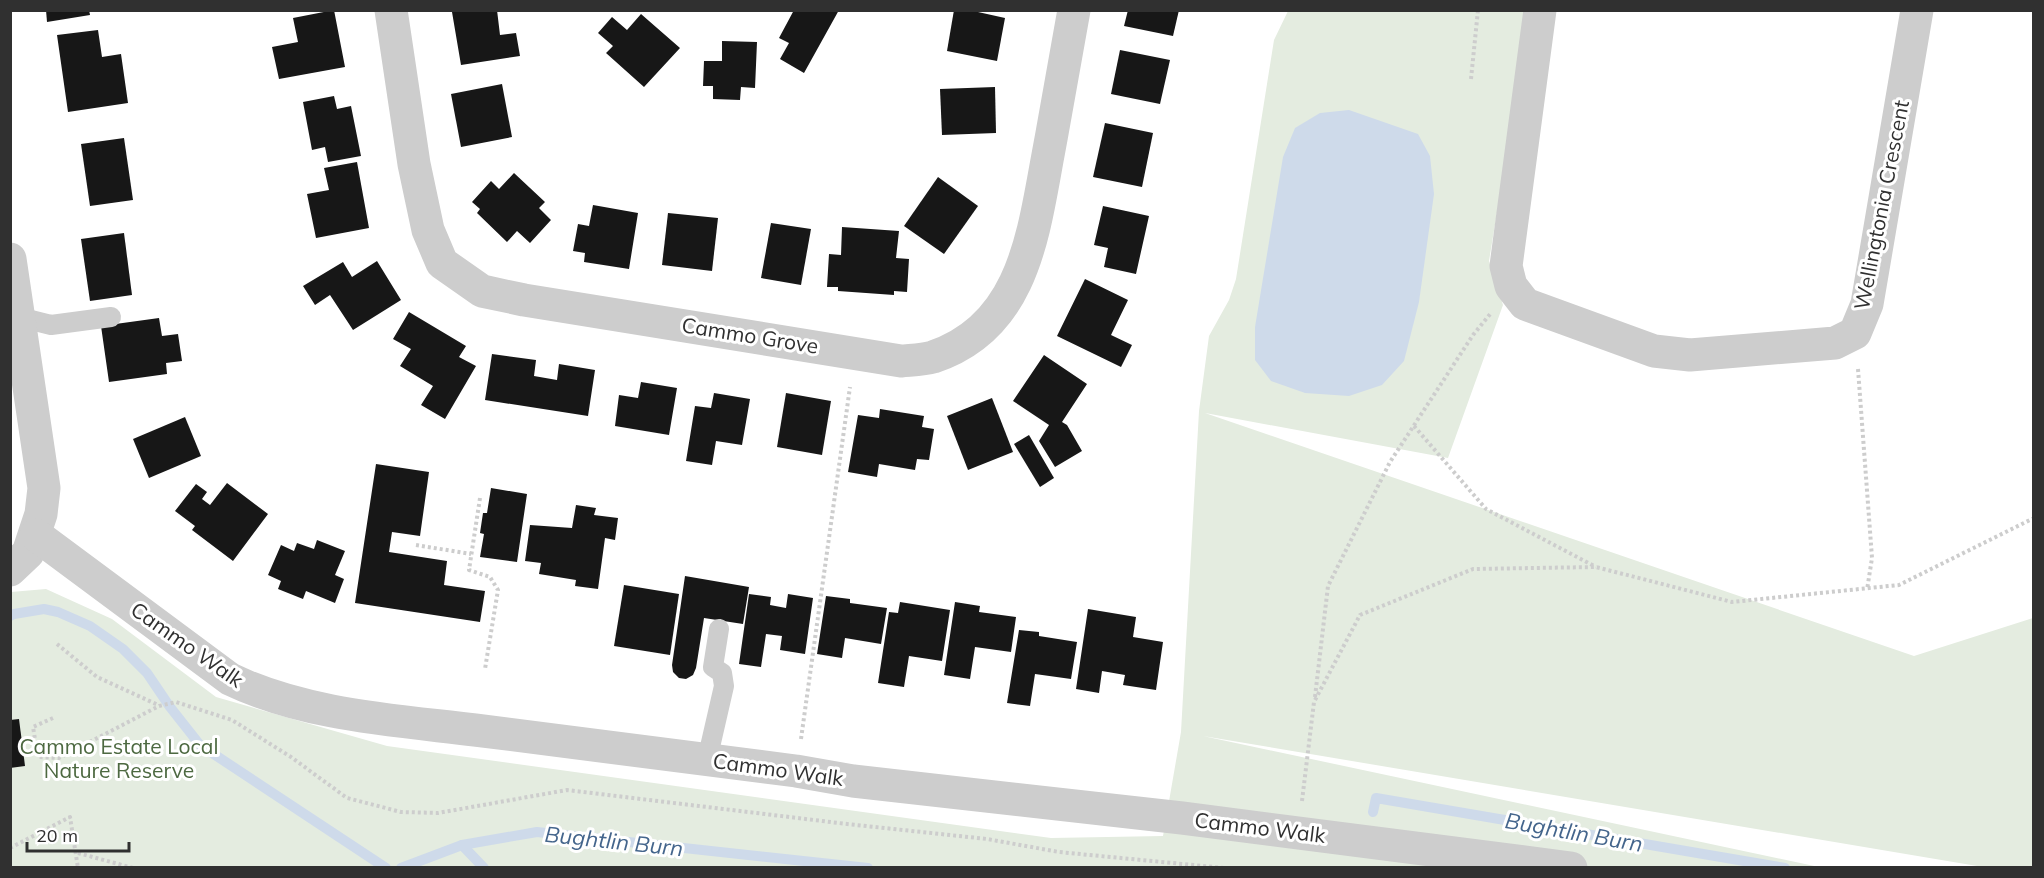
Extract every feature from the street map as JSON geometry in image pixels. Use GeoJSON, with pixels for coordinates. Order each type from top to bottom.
{"type":"FeatureCollection","features":[{"type":"Feature","properties":{"kind":"street","name":"Cammo Grove"},"geometry":{"type":"LineString","coordinates":[[391,10],[414,164],[428,230],[442,264],[482,291],[524,300],[901,361],[930,358],[963,345],[988,324],[1011,294],[1024,263],[1037,214],[1074,10]]}},
{"type":"Feature","properties":{"kind":"street"},"geometry":{"type":"LineString","coordinates":[[1511,286],[1506,266],[1540,10]]}},
{"type":"Feature","properties":{"kind":"street","name":"Wellingtonia Crescent"},"geometry":{"type":"LineString","coordinates":[[1511,286],[1525,304],[1654,351],[1690,355],[1835,344],[1855,333],[1867,304],[1917,10]]}},
{"type":"Feature","properties":{"kind":"street"},"geometry":{"type":"LineString","coordinates":[[10,259],[15,317],[44,488],[36,535],[28,553],[10,570]]}},
{"type":"Feature","properties":{"kind":"street","name":"Cammo Walk"},"geometry":{"type":"LineString","coordinates":[[36,535],[230,680],[259,693],[290,702],[377,718],[796,771],[853,781],[1182,818],[1571,867]]}},
{"type":"Feature","properties":{"kind":"lane"},"geometry":{"type":"LineString","coordinates":[[15,317],[51,325],[111,317]]}},
{"type":"Feature","properties":{"kind":"lane"},"geometry":{"type":"LineString","coordinates":[[707,760],[724,686],[722,673],[713,667],[719,629]]}},
{"type":"Feature","properties":{"kind":"path"},"geometry":{"type":"LineString","coordinates":[[1471,79],[1478,10]]}},
{"type":"Feature","properties":{"kind":"path"},"geometry":{"type":"LineString","coordinates":[[1298,833],[1328,586],[1390,462],[1473,335],[1511,286]]}},
{"type":"Feature","properties":{"kind":"path"},"geometry":{"type":"LineString","coordinates":[[1855,333],[1872,558],[1868,590]]}},
{"type":"Feature","properties":{"kind":"path"},"geometry":{"type":"LineString","coordinates":[[796,771],[855,353]]}},
{"type":"Feature","properties":{"kind":"path"},"geometry":{"type":"LineString","coordinates":[[1414,426],[1486,509],[1596,567],[1732,602],[1868,590],[1899,585],[2034,518]]}},
{"type":"Feature","properties":{"kind":"path"},"geometry":{"type":"LineString","coordinates":[[480,498],[469,570],[490,578],[498,590],[485,669]]}},
{"type":"Feature","properties":{"kind":"path"},"geometry":{"type":"LineString","coordinates":[[416,545],[471,554]]}},
{"type":"Feature","properties":{"kind":"path"},"geometry":{"type":"LineString","coordinates":[[1314,702],[1360,615],[1473,569],[1596,567]]}},
{"type":"Feature","properties":{"kind":"path"},"geometry":{"type":"LineString","coordinates":[[57,644],[97,677],[159,706]]}},
{"type":"Feature","properties":{"kind":"path"},"geometry":{"type":"LineString","coordinates":[[53,718],[33,727],[38,757],[59,758],[159,706],[176,702],[232,720],[291,757],[347,798],[400,812],[438,813],[567,790],[835,823],[987,838],[1059,852],[1224,867]]}},
{"type":"Feature","properties":{"kind":"path"},"geometry":{"type":"LineString","coordinates":[[10,848],[70,816],[78,867]]}},
{"type":"Feature","properties":{"kind":"path"},"geometry":{"type":"LineString","coordinates":[[78,852],[133,867]]}},
{"type":"Feature","properties":{"kind":"green space","name":"Cammo Estate Local Nature Reserve"},"geometry":{"type":"Polygon","coordinates":[[[1288,11],[1530,11],[1489,261],[1503,305],[1448,458],[1205,413],[1914,656],[2033,618],[2033,867],[1983,867],[1203,736],[1819,867],[11,868],[11,592],[46,589],[112,619],[216,697],[387,746],[1051,838],[1163,836],[1181,732],[1199,411],[1209,336],[1229,300],[1236,279],[1274,40],[1288,11]]]}},
{"type":"Feature","properties":{"kind":"water"},"geometry":{"type":"Polygon","coordinates":[[[1349,110],[1418,134],[1430,156],[1434,194],[1419,302],[1404,361],[1382,385],[1349,396],[1305,393],[1271,381],[1255,360],[1255,327],[1283,157],[1295,128],[1320,113],[1349,110]]]}},
{"type":"Feature","properties":{"kind":"building"},"geometry":{"type":"Polygon","coordinates":[[[46,10],[89,10],[90,15],[47,22],[46,10]]]}},
{"type":"Feature","properties":{"kind":"building"},"geometry":{"type":"Polygon","coordinates":[[[334,10],[345,67],[279,79],[272,47],[298,42],[293,18],[334,10]]]}},
{"type":"Feature","properties":{"kind":"building"},"geometry":{"type":"Polygon","coordinates":[[[497,10],[500,35],[516,33],[520,56],[461,65],[452,12],[497,10]]]}},
{"type":"Feature","properties":{"kind":"building"},"geometry":{"type":"Polygon","coordinates":[[[794,10],[839,10],[804,73],[780,59],[789,43],[779,38],[794,10]]]}},
{"type":"Feature","properties":{"kind":"building"},"geometry":{"type":"Polygon","coordinates":[[[954,10],[969,10],[1005,18],[997,61],[947,51],[954,10]]]}},
{"type":"Feature","properties":{"kind":"building"},"geometry":{"type":"Polygon","coordinates":[[[1128,10],[1179,10],[1173,36],[1124,26],[1128,10]]]}},
{"type":"Feature","properties":{"kind":"building"},"geometry":{"type":"Polygon","coordinates":[[[641,14],[680,48],[644,87],[606,53],[613,46],[598,33],[612,17],[627,30],[641,14]]]}},
{"type":"Feature","properties":{"kind":"building"},"geometry":{"type":"Polygon","coordinates":[[[98,30],[102,57],[121,54],[128,103],[68,112],[57,35],[98,30]]]}},
{"type":"Feature","properties":{"kind":"building"},"geometry":{"type":"Polygon","coordinates":[[[722,41],[757,42],[755,88],[741,87],[740,100],[713,99],[713,86],[703,86],[704,61],[722,61],[722,41]]]}},
{"type":"Feature","properties":{"kind":"building"},"geometry":{"type":"Polygon","coordinates":[[[1120,50],[1170,60],[1160,104],[1111,94],[1120,50]]]}},
{"type":"Feature","properties":{"kind":"building"},"geometry":{"type":"Polygon","coordinates":[[[502,84],[512,137],[461,147],[451,94],[502,84]]]}},
{"type":"Feature","properties":{"kind":"building"},"geometry":{"type":"Polygon","coordinates":[[[995,87],[996,133],[942,135],[940,89],[995,87]]]}},
{"type":"Feature","properties":{"kind":"building"},"geometry":{"type":"Polygon","coordinates":[[[334,96],[337,109],[351,106],[361,156],[328,162],[325,147],[312,150],[303,102],[334,96]]]}},
{"type":"Feature","properties":{"kind":"building"},"geometry":{"type":"Polygon","coordinates":[[[1105,123],[1153,133],[1142,187],[1093,177],[1105,123]]]}},
{"type":"Feature","properties":{"kind":"building"},"geometry":{"type":"Polygon","coordinates":[[[124,138],[133,200],[90,206],[81,144],[124,138]]]}},
{"type":"Feature","properties":{"kind":"building"},"geometry":{"type":"Polygon","coordinates":[[[357,162],[369,228],[316,238],[307,194],[329,190],[324,168],[357,162]]]}},
{"type":"Feature","properties":{"kind":"building"},"geometry":{"type":"Polygon","coordinates":[[[514,173],[545,202],[539,208],[551,220],[530,243],[517,231],[507,242],[477,213],[480,209],[472,202],[491,181],[499,189],[514,173]]]}},
{"type":"Feature","properties":{"kind":"building"},"geometry":{"type":"Polygon","coordinates":[[[938,177],[978,206],[944,254],[904,226],[938,177]]]}},
{"type":"Feature","properties":{"kind":"building"},"geometry":{"type":"Polygon","coordinates":[[[593,205],[638,213],[629,269],[584,262],[585,253],[573,251],[578,224],[589,226],[593,205]]]}},
{"type":"Feature","properties":{"kind":"building"},"geometry":{"type":"Polygon","coordinates":[[[1103,206],[1149,216],[1136,274],[1104,267],[1108,248],[1094,245],[1103,206]]]}},
{"type":"Feature","properties":{"kind":"building"},"geometry":{"type":"Polygon","coordinates":[[[668,213],[718,218],[712,271],[662,265],[668,213]]]}},
{"type":"Feature","properties":{"kind":"building"},"geometry":{"type":"Polygon","coordinates":[[[771,223],[811,229],[801,285],[761,278],[771,223]]]}},
{"type":"Feature","properties":{"kind":"building"},"geometry":{"type":"Polygon","coordinates":[[[842,227],[899,231],[896,258],[909,259],[907,292],[894,291],[894,295],[838,291],[838,287],[827,287],[829,254],[841,255],[842,227]]]}},
{"type":"Feature","properties":{"kind":"building"},"geometry":{"type":"Polygon","coordinates":[[[124,233],[132,295],[90,301],[81,239],[124,233]]]}},
{"type":"Feature","properties":{"kind":"building"},"geometry":{"type":"Polygon","coordinates":[[[377,261],[401,300],[353,330],[330,295],[315,305],[303,286],[343,262],[352,277],[377,261]]]}},
{"type":"Feature","properties":{"kind":"building"},"geometry":{"type":"Polygon","coordinates":[[[1085,279],[1128,300],[1111,335],[1132,345],[1121,367],[1057,336],[1085,279]]]}},
{"type":"Feature","properties":{"kind":"building"},"geometry":{"type":"Polygon","coordinates":[[[409,312],[466,346],[459,357],[476,366],[445,419],[421,405],[433,386],[400,366],[411,349],[393,339],[409,312]]]}},
{"type":"Feature","properties":{"kind":"building"},"geometry":{"type":"Polygon","coordinates":[[[159,318],[162,336],[178,334],[182,361],[166,363],[167,374],[109,382],[101,326],[159,318]]]}},
{"type":"Feature","properties":{"kind":"building"},"geometry":{"type":"Polygon","coordinates":[[[492,354],[536,360],[534,376],[557,380],[559,364],[595,370],[588,416],[485,400],[492,354]]]}},
{"type":"Feature","properties":{"kind":"building"},"geometry":{"type":"Polygon","coordinates":[[[1044,355],[1087,384],[1062,422],[1067,425],[1082,451],[1055,467],[1039,441],[1049,425],[1013,401],[1044,355]]]}},
{"type":"Feature","properties":{"kind":"building"},"geometry":{"type":"Polygon","coordinates":[[[641,382],[677,388],[669,435],[615,426],[619,395],[638,398],[641,382]]]}},
{"type":"Feature","properties":{"kind":"building"},"geometry":{"type":"Polygon","coordinates":[[[714,393],[750,399],[742,445],[716,441],[712,465],[686,461],[695,406],[711,408],[714,393]]]}},
{"type":"Feature","properties":{"kind":"building"},"geometry":{"type":"Polygon","coordinates":[[[786,393],[831,401],[822,455],[777,447],[786,393]]]}},
{"type":"Feature","properties":{"kind":"building"},"geometry":{"type":"Polygon","coordinates":[[[992,398],[1013,452],[968,470],[947,416],[992,398]]]}},
{"type":"Feature","properties":{"kind":"building"},"geometry":{"type":"Polygon","coordinates":[[[880,409],[924,416],[922,427],[934,429],[929,460],[917,459],[915,470],[879,464],[877,477],[848,472],[858,415],[879,418],[880,409]]]}},
{"type":"Feature","properties":{"kind":"building"},"geometry":{"type":"Polygon","coordinates":[[[185,417],[201,456],[149,478],[133,439],[185,417]]]}},
{"type":"Feature","properties":{"kind":"building"},"geometry":{"type":"Polygon","coordinates":[[[1029,435],[1054,478],[1040,487],[1014,444],[1029,435]]]}},
{"type":"Feature","properties":{"kind":"building"},"geometry":{"type":"Polygon","coordinates":[[[376,464],[429,472],[420,536],[392,532],[389,552],[447,561],[444,585],[485,591],[480,622],[355,603],[376,464]]]}},
{"type":"Feature","properties":{"kind":"building"},"geometry":{"type":"Polygon","coordinates":[[[227,483],[268,514],[233,561],[192,530],[195,526],[175,511],[196,484],[207,492],[202,499],[210,505],[227,483]]]}},
{"type":"Feature","properties":{"kind":"building"},"geometry":{"type":"Polygon","coordinates":[[[491,488],[527,494],[517,562],[480,557],[484,534],[480,533],[483,513],[487,513],[491,488]]]}},
{"type":"Feature","properties":{"kind":"building"},"geometry":{"type":"Polygon","coordinates":[[[576,505],[596,508],[594,515],[618,518],[615,540],[605,538],[598,589],[575,586],[576,580],[539,574],[541,563],[525,561],[530,525],[572,528],[576,505]]]}},
{"type":"Feature","properties":{"kind":"building"},"geometry":{"type":"Polygon","coordinates":[[[317,540],[345,551],[335,575],[344,579],[335,603],[306,591],[303,599],[278,589],[281,581],[268,575],[281,545],[294,551],[297,543],[314,549],[317,540]]]}},
{"type":"Feature","properties":{"kind":"building"},"geometry":{"type":"Polygon","coordinates":[[[685,576],[749,587],[743,624],[704,618],[696,668],[693,675],[686,679],[679,678],[673,672],[672,665],[685,576]]]}},
{"type":"Feature","properties":{"kind":"building"},"geometry":{"type":"Polygon","coordinates":[[[624,585],[679,594],[670,655],[614,646],[624,585]]]}},
{"type":"Feature","properties":{"kind":"building"},"geometry":{"type":"Polygon","coordinates":[[[749,594],[771,597],[770,605],[786,608],[788,594],[813,598],[805,654],[780,650],[782,636],[766,634],[761,667],[739,664],[749,594]]]}},
{"type":"Feature","properties":{"kind":"building"},"geometry":{"type":"Polygon","coordinates":[[[826,596],[850,599],[850,603],[887,608],[881,644],[845,638],[842,658],[817,654],[826,596]]]}},
{"type":"Feature","properties":{"kind":"building"},"geometry":{"type":"Polygon","coordinates":[[[900,602],[950,610],[942,661],[909,656],[904,687],[878,683],[889,612],[898,613],[900,602]]]}},
{"type":"Feature","properties":{"kind":"building"},"geometry":{"type":"Polygon","coordinates":[[[955,602],[980,606],[979,612],[1016,617],[1011,652],[975,647],[970,679],[944,675],[955,602]]]}},
{"type":"Feature","properties":{"kind":"building"},"geometry":{"type":"Polygon","coordinates":[[[1088,609],[1136,617],[1133,637],[1163,642],[1156,690],[1123,685],[1125,675],[1102,671],[1099,693],[1076,689],[1088,609]]]}},
{"type":"Feature","properties":{"kind":"building"},"geometry":{"type":"Polygon","coordinates":[[[1019,630],[1039,632],[1039,636],[1077,642],[1071,679],[1035,674],[1030,706],[1007,703],[1019,630]]]}},
{"type":"Feature","properties":{"kind":"building"},"geometry":{"type":"Polygon","coordinates":[[[19,719],[25,766],[10,768],[10,720],[19,719]]]}},
{"type":"Feature","properties":{"kind":"waterway","name":"Bughtlin Burn"},"geometry":{"type":"LineString","coordinates":[[10,616],[44,609],[58,612],[90,626],[123,649],[147,673],[200,745],[386,868]]}},
{"type":"Feature","properties":{"kind":"waterway","name":"Bughtlin Burn"},"geometry":{"type":"LineString","coordinates":[[1373,812],[1376,798],[1785,868]]}},
{"type":"Feature","properties":{"kind":"waterway","name":"Bughtlin Burn"},"geometry":{"type":"LineString","coordinates":[[401,868],[462,845],[537,832],[868,868]]}},
{"type":"Feature","properties":{"kind":"waterway"},"geometry":{"type":"LineString","coordinates":[[462,845],[484,868]]}}]}
